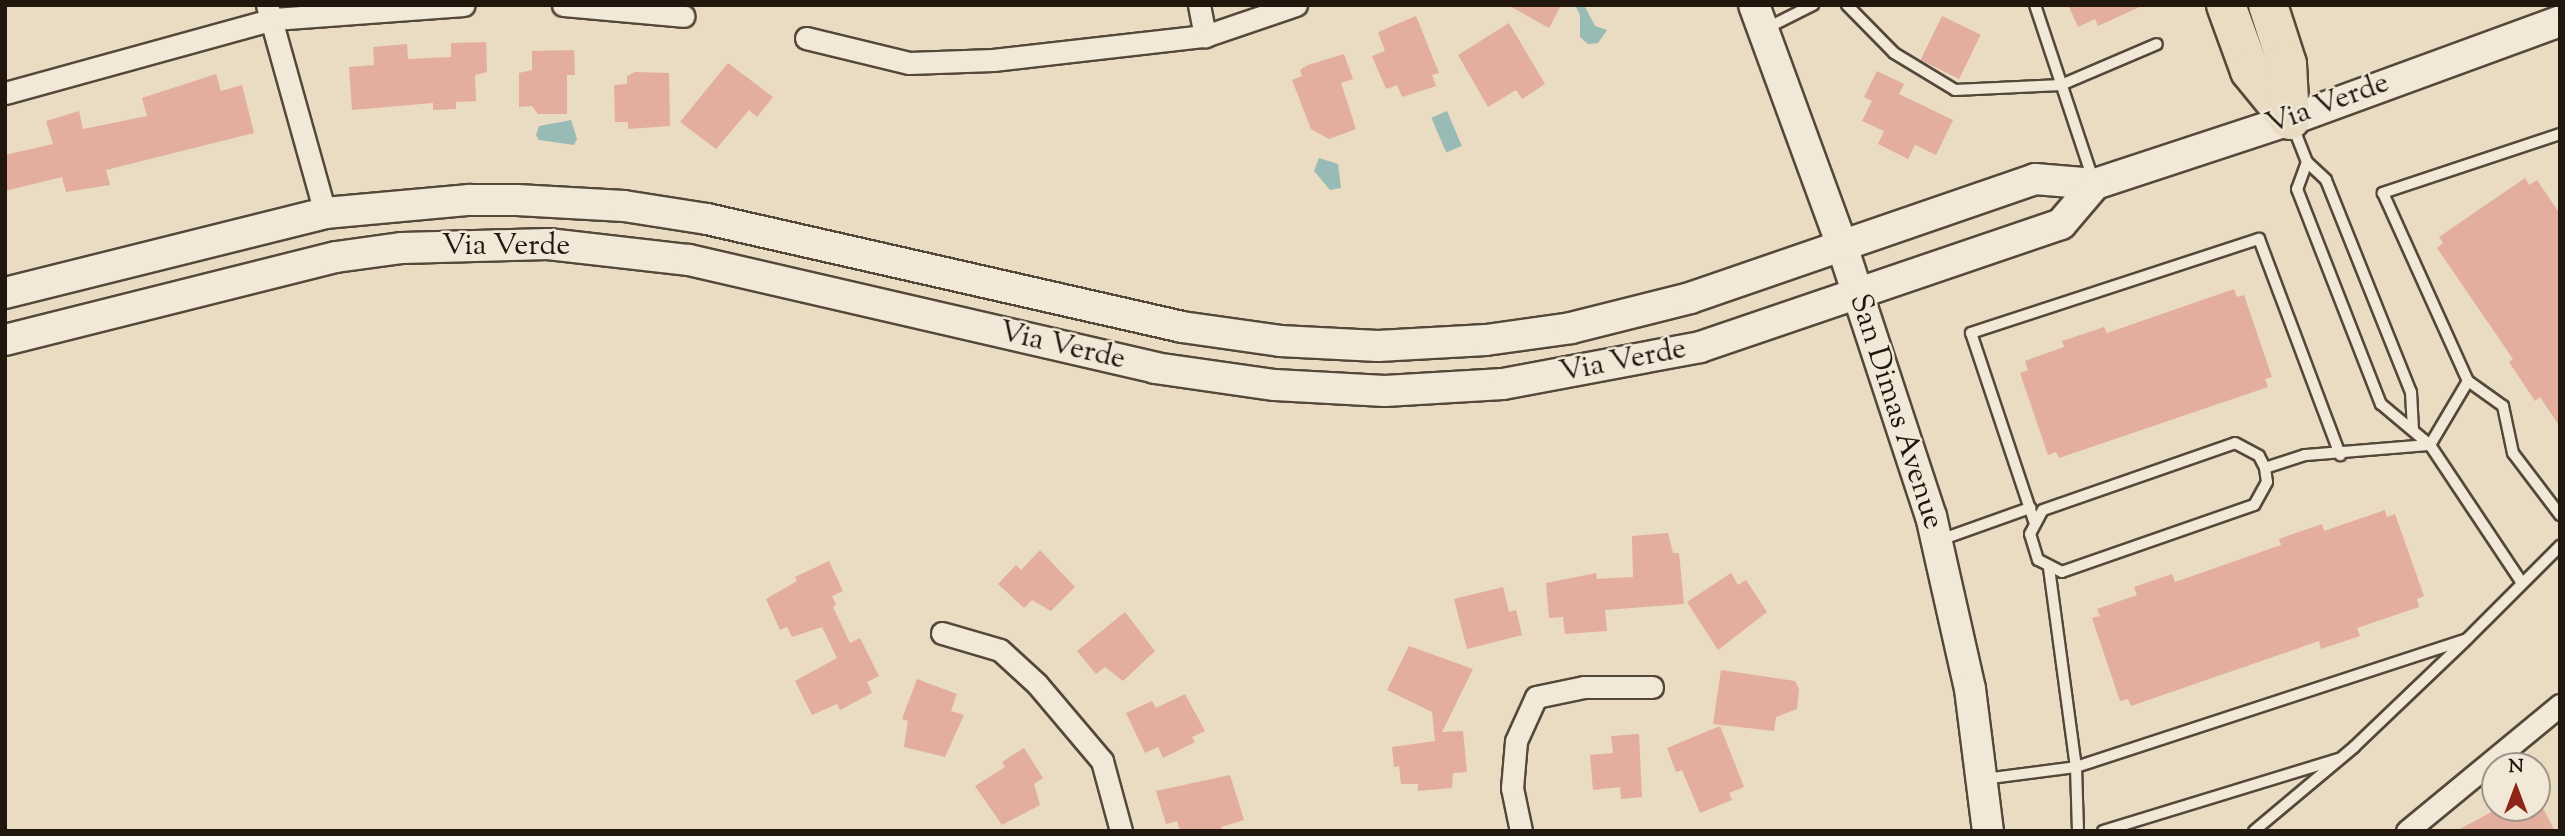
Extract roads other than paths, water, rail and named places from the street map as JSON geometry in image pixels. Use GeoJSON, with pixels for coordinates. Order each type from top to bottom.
{"type":"FeatureCollection","features":[{"type":"Feature","properties":{"kind":"highway"},"geometry":{"type":"LineString","coordinates":[[2226,5],[2250,71],[2290,120]]}},
{"type":"Feature","properties":{"kind":"highway"},"geometry":{"type":"LineString","coordinates":[[2268,5],[2287,64],[2290,120]]}},
{"type":"Feature","properties":{"kind":"main road","name":"San Dimas Avenue"},"geometry":{"type":"LineString","coordinates":[[1758,18],[1842,246],[1937,541],[1970,689],[1988,831]]}},
{"type":"Feature","properties":{"kind":"main road","name":"Via Verde"},"geometry":{"type":"LineString","coordinates":[[5,293],[325,213],[469,200],[624,206],[848,250],[1182,327],[1280,341],[1378,346],[1486,340],[1570,328],[1690,298],[2035,180],[2095,184],[2290,120],[2560,21]]}},
{"type":"Feature","properties":{"kind":"main road","name":"Via Verde"},"geometry":{"type":"LineString","coordinates":[[5,340],[336,257],[482,244],[548,244],[664,256],[1155,368],[1275,386],[1385,391],[1503,384],[1645,360],[1700,347],[1857,291],[2061,224],[2095,184]]}},
{"type":"Feature","properties":{"kind":"main road"},"geometry":{"type":"LineString","coordinates":[[325,213],[336,257]]}},
{"type":"Feature","properties":{"kind":"street"},"geometry":{"type":"LineString","coordinates":[[5,93],[270,12],[463,5]]}},
{"type":"Feature","properties":{"kind":"street"},"geometry":{"type":"LineString","coordinates":[[563,5],[684,16]]}},
{"type":"Feature","properties":{"kind":"street"},"geometry":{"type":"LineString","coordinates":[[1199,5],[1205,36]]}},
{"type":"Feature","properties":{"kind":"street"},"geometry":{"type":"LineString","coordinates":[[806,38],[909,63],[993,60],[1205,36],[1296,5]]}},
{"type":"Feature","properties":{"kind":"street"},"geometry":{"type":"LineString","coordinates":[[270,12],[325,213]]}},
{"type":"Feature","properties":{"kind":"street"},"geometry":{"type":"LineString","coordinates":[[942,633],[1000,650],[1037,684],[1102,761],[1121,831]]}},
{"type":"Feature","properties":{"kind":"street"},"geometry":{"type":"LineString","coordinates":[[1521,831],[1512,788],[1516,741],[1536,697],[1584,687],[1651,687]]}},
{"type":"Feature","properties":{"kind":"street"},"geometry":{"type":"LineString","coordinates":[[2407,831],[2560,705]]}},
{"type":"Feature","properties":{"kind":"lane"},"geometry":{"type":"LineString","coordinates":[[1758,18],[1813,5]]}},
{"type":"Feature","properties":{"kind":"lane"},"geometry":{"type":"LineString","coordinates":[[1847,5],[1894,53],[1955,90],[2061,85],[2157,44]]}},
{"type":"Feature","properties":{"kind":"lane"},"geometry":{"type":"LineString","coordinates":[[2035,5],[2095,184]]}},
{"type":"Feature","properties":{"kind":"lane"},"geometry":{"type":"LineString","coordinates":[[2290,120],[2307,162],[2326,180],[2411,392],[2413,430]]}},
{"type":"Feature","properties":{"kind":"lane"},"geometry":{"type":"LineString","coordinates":[[2560,134],[2383,193],[2468,381],[2503,406],[2513,453],[2560,515]]}},
{"type":"Feature","properties":{"kind":"lane"},"geometry":{"type":"LineString","coordinates":[[2307,162],[2297,189],[2381,404],[2430,445],[2522,583]]}},
{"type":"Feature","properties":{"kind":"lane"},"geometry":{"type":"LineString","coordinates":[[2034,521],[2055,504],[2235,443],[2248,447],[2265,468],[2263,495],[2242,512],[2062,572],[2049,568],[2031,548],[2034,521],[1971,333],[2259,239],[2340,455]]}},
{"type":"Feature","properties":{"kind":"lane"},"geometry":{"type":"LineString","coordinates":[[2430,445],[2468,381]]}},
{"type":"Feature","properties":{"kind":"lane"},"geometry":{"type":"LineString","coordinates":[[2265,468],[2305,455],[2340,455],[2430,445]]}},
{"type":"Feature","properties":{"kind":"lane"},"geometry":{"type":"LineString","coordinates":[[1937,541],[2030,508]]}},
{"type":"Feature","properties":{"kind":"lane"},"geometry":{"type":"LineString","coordinates":[[2254,831],[2342,758],[2560,545]]}},
{"type":"Feature","properties":{"kind":"lane"},"geometry":{"type":"LineString","coordinates":[[2049,568],[2076,767],[2078,831]]}},
{"type":"Feature","properties":{"kind":"lane"},"geometry":{"type":"LineString","coordinates":[[1981,780],[2076,767],[2466,639]]}},
{"type":"Feature","properties":{"kind":"lane"},"geometry":{"type":"LineString","coordinates":[[2103,831],[2342,758]]}},
{"type":"Feature","properties":{"kind":"water"},"geometry":{"type":"Polygon","coordinates":[[[1575,5],[1584,5],[1595,26],[1607,30],[1598,43],[1588,44],[1580,37],[1580,15],[1575,5]]]}},
{"type":"Feature","properties":{"kind":"water"},"geometry":{"type":"Polygon","coordinates":[[[1447,111],[1462,146],[1446,153],[1431,118],[1447,111]]]}},
{"type":"Feature","properties":{"kind":"water"},"geometry":{"type":"Polygon","coordinates":[[[571,120],[577,139],[574,145],[539,140],[536,135],[539,126],[571,120]]]}},
{"type":"Feature","properties":{"kind":"water"},"geometry":{"type":"Polygon","coordinates":[[[1319,158],[1338,164],[1341,188],[1330,190],[1314,171],[1319,158]]]}}]}
